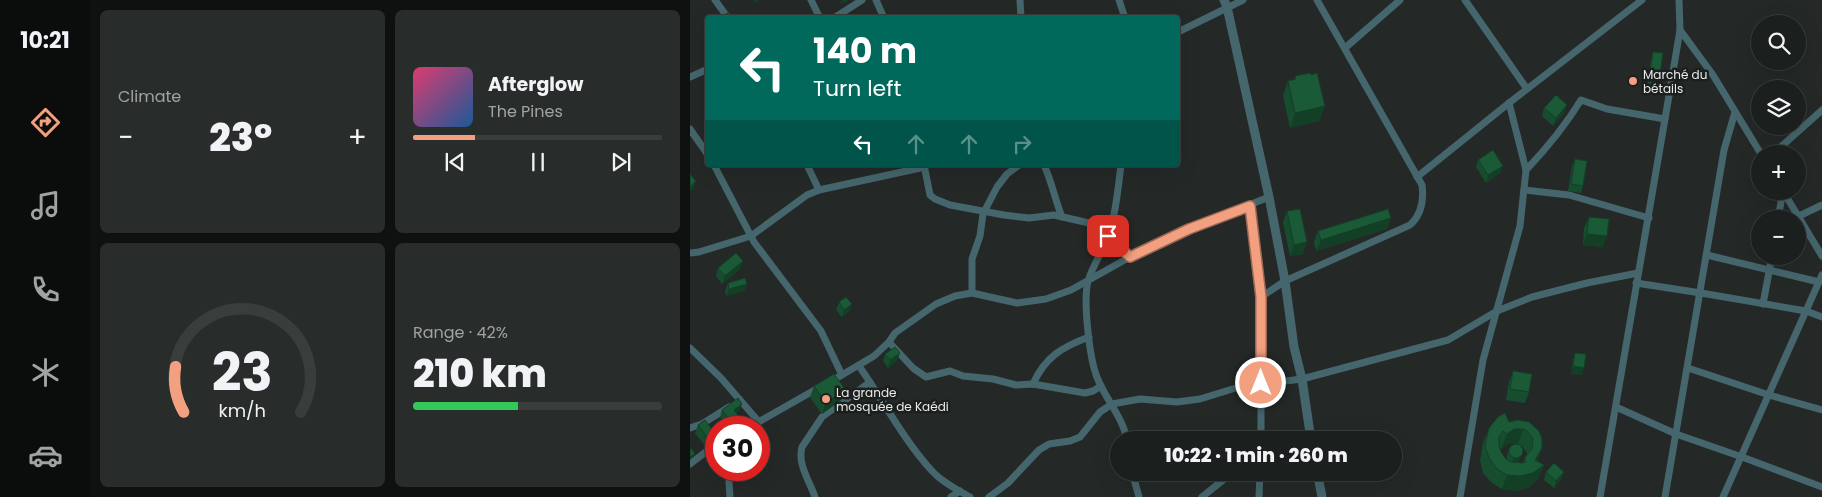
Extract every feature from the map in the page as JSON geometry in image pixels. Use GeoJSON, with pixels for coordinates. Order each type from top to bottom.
{"type":"FeatureCollection","features":[{"type":"Feature","properties":{"kind":"street"},"geometry":{"type":"LineString","coordinates":[[715,0],[726,15]]}},
{"type":"Feature","properties":{"kind":"street"},"geometry":{"type":"LineString","coordinates":[[811,0],[818,15]]}},
{"type":"Feature","properties":{"kind":"street"},"geometry":{"type":"LineString","coordinates":[[839,15],[862,0]]}},
{"type":"Feature","properties":{"kind":"street"},"geometry":{"type":"LineString","coordinates":[[876,0],[883,15]]}},
{"type":"Feature","properties":{"kind":"street"},"geometry":{"type":"LineString","coordinates":[[1020,0],[1021,15]]}},
{"type":"Feature","properties":{"kind":"street"},"geometry":{"type":"LineString","coordinates":[[1119,0],[1124,15]]}},
{"type":"Feature","properties":{"kind":"street"},"geometry":{"type":"LineString","coordinates":[[1180,31],[1226,4],[1243,0]]}},
{"type":"Feature","properties":{"kind":"street"},"geometry":{"type":"LineString","coordinates":[[1345,48],[1400,0]]}},
{"type":"Feature","properties":{"kind":"street"},"geometry":{"type":"LineString","coordinates":[[1465,0],[1527,89]]}},
{"type":"Feature","properties":{"kind":"street"},"geometry":{"type":"LineString","coordinates":[[1418,178],[1509,103],[1642,0]]}},
{"type":"Feature","properties":{"kind":"street"},"geometry":{"type":"LineString","coordinates":[[1600,497],[1680,30],[1679,0]]}},
{"type":"Feature","properties":{"kind":"street"},"geometry":{"type":"LineString","coordinates":[[1261,297],[1285,281],[1410,225],[1417,219],[1422,200],[1422,186],[1418,178],[1320,1]]}},
{"type":"Feature","properties":{"kind":"street"},"geometry":{"type":"LineString","coordinates":[[1226,4],[1269,197],[1310,431]]}},
{"type":"Feature","properties":{"kind":"street"},"geometry":{"type":"LineString","coordinates":[[1680,30],[1713,75],[1755,145]]}},
{"type":"Feature","properties":{"kind":"street"},"geometry":{"type":"LineString","coordinates":[[690,77],[705,70]]}},
{"type":"Feature","properties":{"kind":"street"},"geometry":{"type":"LineString","coordinates":[[1526,170],[1549,146],[1581,100],[1607,109],[1665,119]]}},
{"type":"Feature","properties":{"kind":"street"},"geometry":{"type":"LineString","coordinates":[[1460,497],[1483,360],[1520,226],[1526,170],[1509,103]]}},
{"type":"Feature","properties":{"kind":"street"},"geometry":{"type":"LineString","coordinates":[[1783,145],[1822,110]]}},
{"type":"Feature","properties":{"kind":"street"},"geometry":{"type":"LineString","coordinates":[[1665,497],[1724,150],[1735,112]]}},
{"type":"Feature","properties":{"kind":"street"},"geometry":{"type":"LineString","coordinates":[[690,129],[705,151]]}},
{"type":"Feature","properties":{"kind":"street"},"geometry":{"type":"LineString","coordinates":[[715,167],[751,236],[821,331],[842,375]]}},
{"type":"Feature","properties":{"kind":"street"},"geometry":{"type":"LineString","coordinates":[[808,167],[819,190]]}},
{"type":"Feature","properties":{"kind":"street"},"geometry":{"type":"LineString","coordinates":[[690,254],[751,236],[807,195],[819,190],[920,167]]}},
{"type":"Feature","properties":{"kind":"street"},"geometry":{"type":"LineString","coordinates":[[924,167],[930,195],[935,199],[950,205],[984,211],[1028,218],[1054,215],[1089,224],[1108,236],[1130,257]]}},
{"type":"Feature","properties":{"kind":"street"},"geometry":{"type":"LineString","coordinates":[[972,293],[972,258],[980,236],[984,211],[996,187],[1007,174],[1017,167]]}},
{"type":"Feature","properties":{"kind":"street"},"geometry":{"type":"LineString","coordinates":[[1045,167],[1053,185],[1056,202],[1062,217]]}},
{"type":"Feature","properties":{"kind":"street"},"geometry":{"type":"LineString","coordinates":[[1121,167],[1108,236],[1088,281],[1086,294],[1089,337],[1094,368],[1100,386],[1112,404],[1124,431]]}},
{"type":"Feature","properties":{"kind":"street"},"geometry":{"type":"LineString","coordinates":[[1524,190],[1569,195],[1649,218]]}},
{"type":"Feature","properties":{"kind":"street"},"geometry":{"type":"LineString","coordinates":[[1780,210],[1784,191],[1795,210]]}},
{"type":"Feature","properties":{"kind":"street"},"geometry":{"type":"LineString","coordinates":[[770,416],[874,356],[889,342],[895,333],[936,304],[955,296],[972,293],[1017,303],[1046,299],[1071,290],[1130,257],[1189,229],[1269,197]]}},
{"type":"Feature","properties":{"kind":"street"},"geometry":{"type":"LineString","coordinates":[[1806,212],[1822,205]]}},
{"type":"Feature","properties":{"kind":"street"},"geometry":{"type":"LineString","coordinates":[[1250,206],[1261,297],[1261,431]]}},
{"type":"Feature","properties":{"kind":"street"},"geometry":{"type":"LineString","coordinates":[[1806,229],[1822,256]]}},
{"type":"Feature","properties":{"kind":"street"},"geometry":{"type":"LineString","coordinates":[[1707,255],[1820,279],[1723,497]]}},
{"type":"Feature","properties":{"kind":"street"},"geometry":{"type":"LineString","coordinates":[[1763,304],[1770,265]]}},
{"type":"Feature","properties":{"kind":"street"},"geometry":{"type":"LineString","coordinates":[[988,497],[1008,483],[1039,450],[1057,442],[1070,441],[1080,437],[1100,412],[1112,404],[1140,400],[1177,402],[1200,399],[1239,387],[1302,379],[1448,340],[1496,311],[1532,297],[1587,283],[1638,273]]}},
{"type":"Feature","properties":{"kind":"street"},"geometry":{"type":"LineString","coordinates":[[1636,283],[1763,304],[1822,317]]}},
{"type":"Feature","properties":{"kind":"street"},"geometry":{"type":"LineString","coordinates":[[1034,384],[1039,371],[1046,362],[1070,344],[1089,337]]}},
{"type":"Feature","properties":{"kind":"street"},"geometry":{"type":"LineString","coordinates":[[889,342],[913,368],[926,378],[950,371],[963,376],[993,379],[1016,385],[1034,384],[1085,393],[1093,391],[1100,386]]}},
{"type":"Feature","properties":{"kind":"street"},"geometry":{"type":"LineString","coordinates":[[690,348],[721,378],[753,416]]}},
{"type":"Feature","properties":{"kind":"street"},"geometry":{"type":"LineString","coordinates":[[859,366],[932,471],[948,485],[970,497]]}},
{"type":"Feature","properties":{"kind":"street"},"geometry":{"type":"LineString","coordinates":[[1688,368],[1769,395],[1822,410]]}},
{"type":"Feature","properties":{"kind":"street"},"geometry":{"type":"LineString","coordinates":[[815,497],[804,469],[800,452],[802,447],[822,417],[870,382]]}},
{"type":"Feature","properties":{"kind":"street"},"geometry":{"type":"LineString","coordinates":[[690,428],[702,424],[739,401]]}},
{"type":"Feature","properties":{"kind":"street"},"geometry":{"type":"LineString","coordinates":[[1616,407],[1676,434],[1742,456],[1822,487]]}},
{"type":"Feature","properties":{"kind":"street"},"geometry":{"type":"LineString","coordinates":[[690,464],[705,452]]}},
{"type":"Feature","properties":{"kind":"street"},"geometry":{"type":"LineString","coordinates":[[1135,481],[1139,497]]}},
{"type":"Feature","properties":{"kind":"street"},"geometry":{"type":"LineString","coordinates":[[1202,497],[1222,481]]}},
{"type":"Feature","properties":{"kind":"street"},"geometry":{"type":"LineString","coordinates":[[1259,497],[1260,481]]}},
{"type":"Feature","properties":{"kind":"street"},"geometry":{"type":"LineString","coordinates":[[1319,481],[1322,497]]}},
{"type":"Feature","properties":{"kind":"street"},"geometry":{"type":"LineString","coordinates":[[729,482],[730,497]]}},
{"type":"Feature","properties":{"kind":"street"},"geometry":{"type":"LineString","coordinates":[[950,497],[960,491]]}},
{"type":"Feature","properties":{"kind":"building"},"geometry":{"type":"Polygon","coordinates":[[[1653,52],[1663,53],[1659,80],[1649,79],[1653,52]]]}},
{"type":"Feature","properties":{"kind":"building"},"geometry":{"type":"Polygon","coordinates":[[[1310,73],[1311,75],[1317,73],[1325,106],[1295,113],[1288,81],[1296,79],[1295,76],[1310,73]]]}},
{"type":"Feature","properties":{"kind":"building"},"geometry":{"type":"Polygon","coordinates":[[[1556,95],[1567,105],[1556,118],[1544,108],[1556,95]]]}},
{"type":"Feature","properties":{"kind":"building"},"geometry":{"type":"Polygon","coordinates":[[[1493,150],[1503,166],[1488,175],[1478,160],[1493,150]]]}},
{"type":"Feature","properties":{"kind":"building"},"geometry":{"type":"Polygon","coordinates":[[[1575,159],[1587,161],[1583,186],[1571,184],[1575,159]]]}},
{"type":"Feature","properties":{"kind":"building"},"geometry":{"type":"Polygon","coordinates":[[[690,174],[696,181],[690,187],[690,174]]]}},
{"type":"Feature","properties":{"kind":"building"},"geometry":{"type":"Polygon","coordinates":[[[1300,209],[1307,242],[1294,245],[1287,211],[1300,209]]]}},
{"type":"Feature","properties":{"kind":"building"},"geometry":{"type":"Polygon","coordinates":[[[1388,209],[1391,218],[1321,240],[1318,231],[1388,209]]]}},
{"type":"Feature","properties":{"kind":"building"},"geometry":{"type":"Polygon","coordinates":[[[1589,217],[1609,219],[1607,236],[1587,234],[1589,217]]]}},
{"type":"Feature","properties":{"kind":"building"},"geometry":{"type":"Polygon","coordinates":[[[736,253],[743,261],[725,276],[718,268],[736,253]]]}},
{"type":"Feature","properties":{"kind":"building"},"geometry":{"type":"Polygon","coordinates":[[[745,278],[747,284],[729,289],[728,283],[745,278]]]}},
{"type":"Feature","properties":{"kind":"building"},"geometry":{"type":"Polygon","coordinates":[[[846,297],[852,304],[844,310],[839,302],[846,297]]]}},
{"type":"Feature","properties":{"kind":"building"},"geometry":{"type":"Polygon","coordinates":[[[895,347],[900,353],[890,360],[885,354],[895,347]]]}},
{"type":"Feature","properties":{"kind":"building"},"geometry":{"type":"Polygon","coordinates":[[[1575,353],[1586,354],[1584,368],[1573,366],[1575,353]]]}},
{"type":"Feature","properties":{"kind":"building"},"geometry":{"type":"Polygon","coordinates":[[[1513,371],[1532,374],[1529,392],[1510,389],[1513,371]]]}},
{"type":"Feature","properties":{"kind":"building"},"geometry":{"type":"Polygon","coordinates":[[[834,374],[845,389],[826,403],[814,386],[834,374]]]}},
{"type":"Feature","properties":{"kind":"building"},"geometry":{"type":"Polygon","coordinates":[[[738,398],[742,404],[734,410],[738,416],[727,416],[722,410],[738,398]]]}},
{"type":"Feature","properties":{"kind":"building"},"geometry":{"type":"Polygon","coordinates":[[[1505,413],[1509,422],[1518,420],[1529,422],[1539,431],[1542,439],[1542,448],[1535,460],[1544,465],[1533,473],[1520,476],[1507,475],[1497,469],[1489,458],[1485,446],[1489,428],[1498,417],[1505,413]],[[1514,429],[1507,434],[1503,431],[1499,437],[1501,452],[1511,462],[1526,462],[1525,457],[1532,449],[1533,438],[1523,429],[1514,429]]]}},
{"type":"Feature","properties":{"kind":"building"},"geometry":{"type":"Polygon","coordinates":[[[705,420],[705,434],[698,425],[705,420]]]}},
{"type":"Feature","properties":{"kind":"building"},"geometry":{"type":"Polygon","coordinates":[[[1516,444],[1521,446],[1523,451],[1521,456],[1516,458],[1511,456],[1509,451],[1511,446],[1516,444]]]}},
{"type":"Feature","properties":{"kind":"building"},"geometry":{"type":"Polygon","coordinates":[[[690,449],[695,454],[690,457],[690,449]]]}},
{"type":"Feature","properties":{"kind":"building"},"geometry":{"type":"Polygon","coordinates":[[[1554,463],[1564,472],[1556,481],[1546,472],[1554,463]]]}},
{"type":"Feature","properties":{"kind":"place","name":"Marché du bétails"},"geometry":{"type":"Point","coordinates":[1633,81]}},
{"type":"Feature","properties":{"kind":"place","name":"La grande mosquée de Kaédi"},"geometry":{"type":"Point","coordinates":[826,399]}},
{"type":"Feature","properties":{"kind":"route"},"geometry":{"type":"LineString","coordinates":[[1108,236],[1130,257],[1189,229],[1250,206],[1261,297],[1261,383]]}}]}
